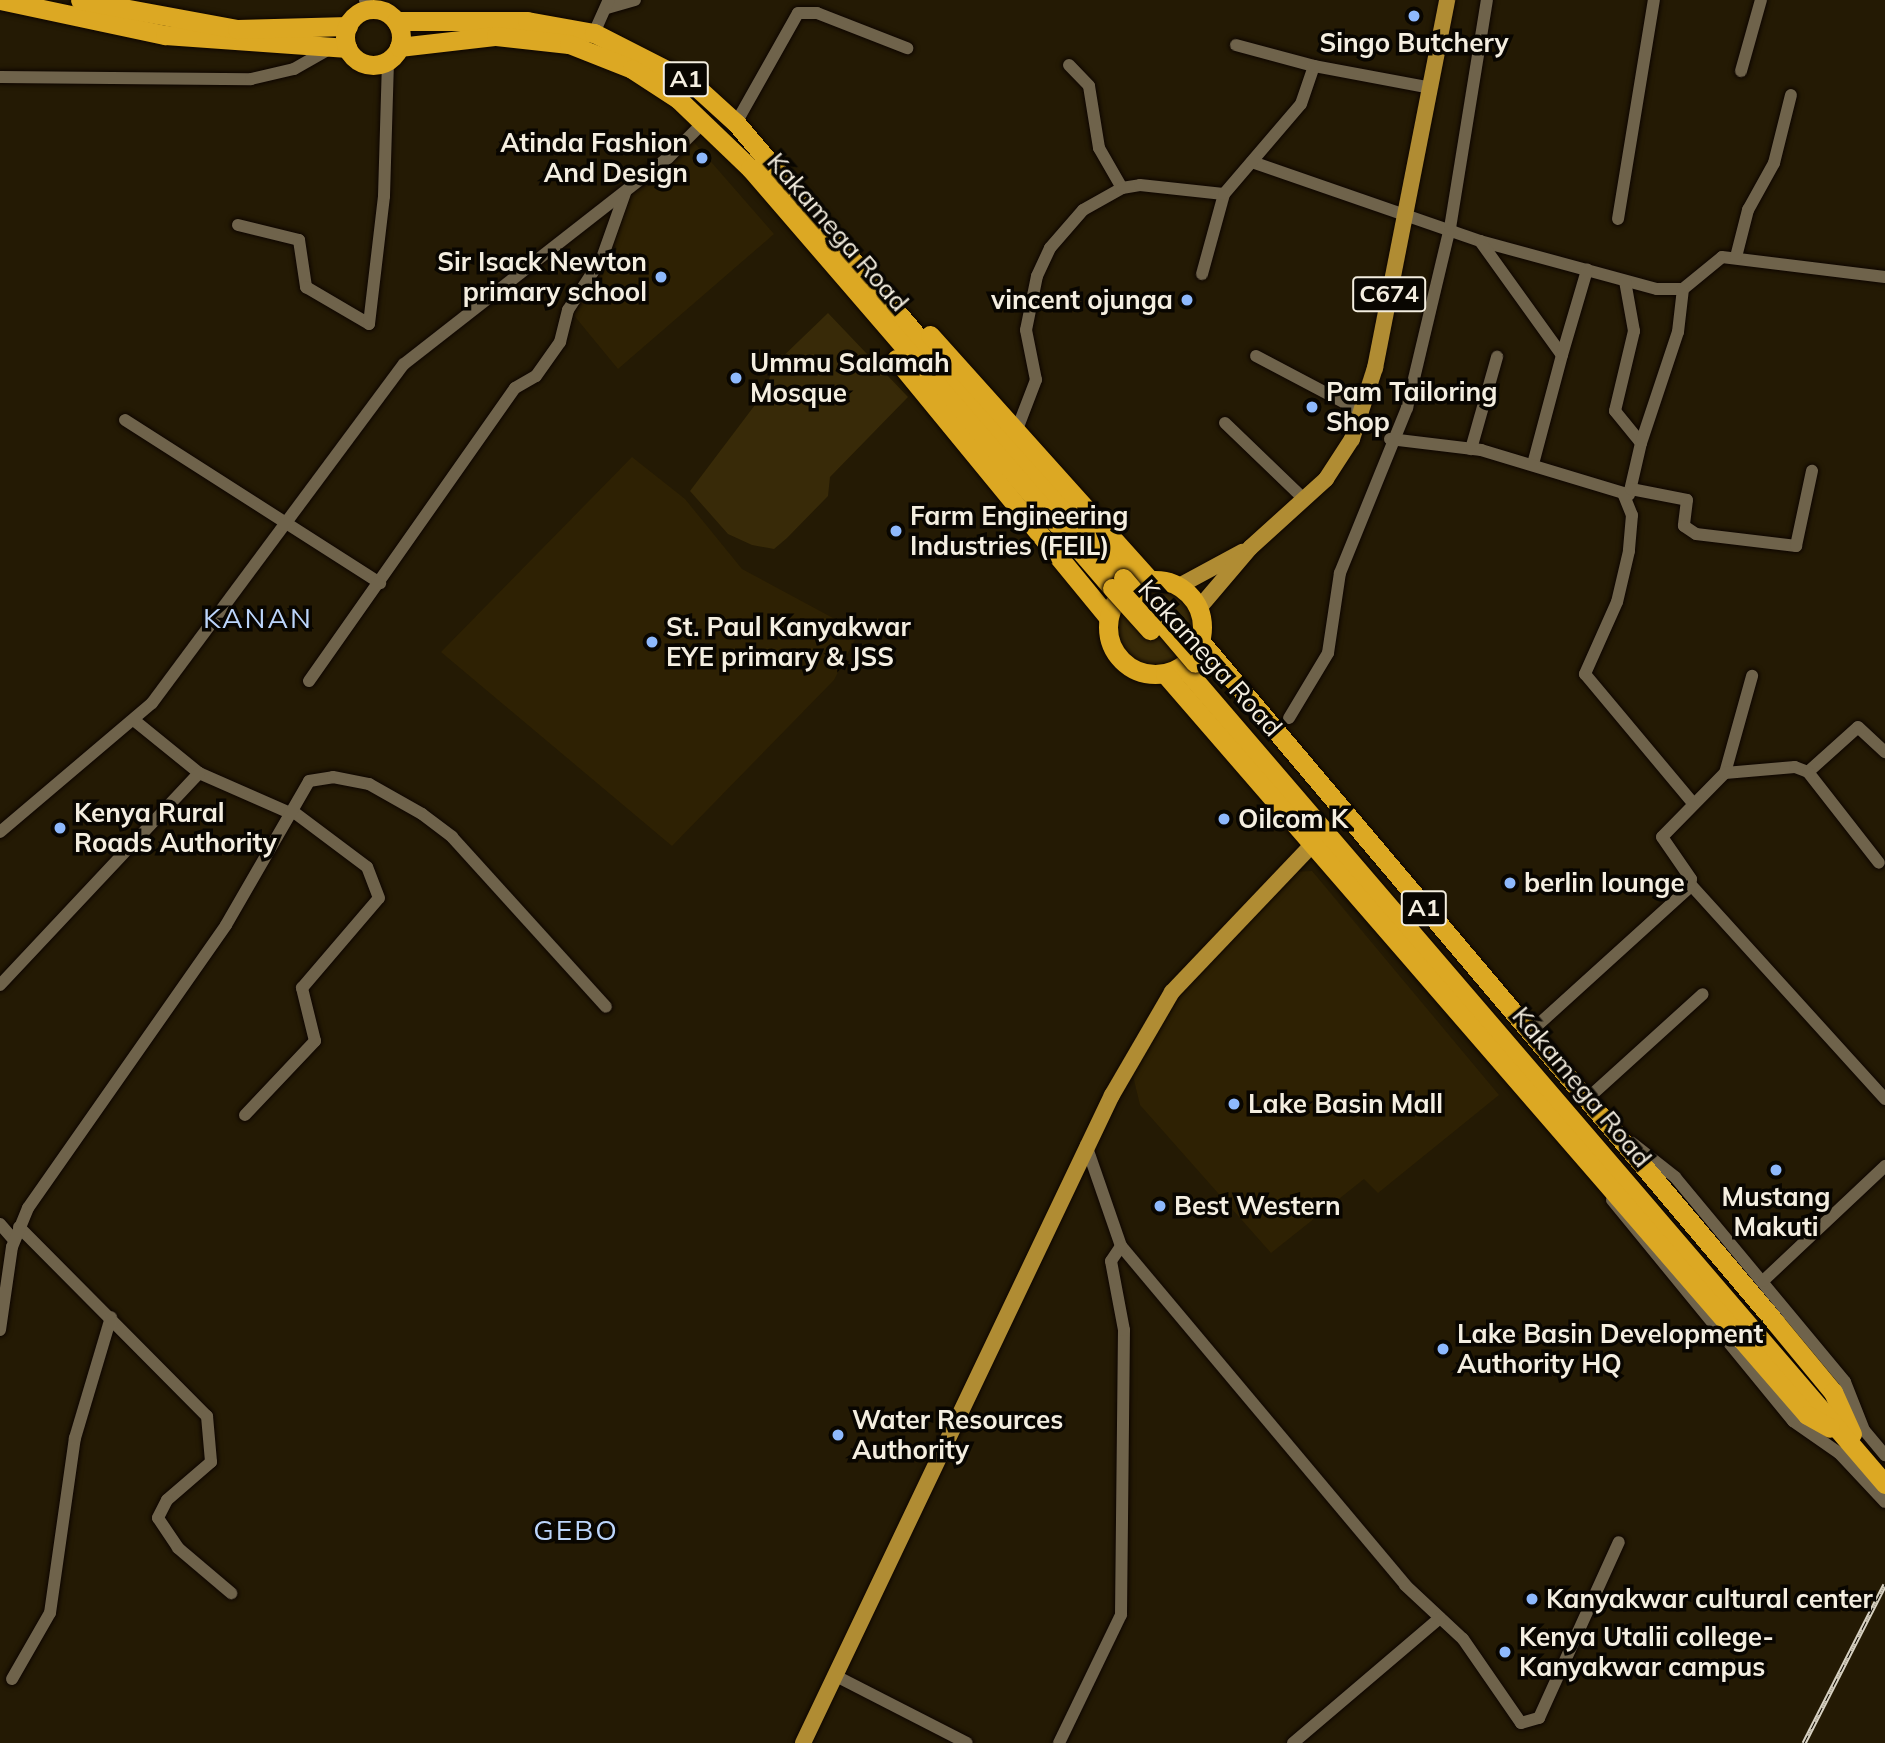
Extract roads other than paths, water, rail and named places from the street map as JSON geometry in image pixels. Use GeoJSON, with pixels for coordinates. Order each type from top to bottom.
{"type":"FeatureCollection","features":[{"type":"Feature","properties":{"kind":"highway","name":"A1"},"geometry":{"type":"LineString","coordinates":[[0,0],[165,35],[338,49],[363,63],[394,54]]}},
{"type":"Feature","properties":{"kind":"highway"},"geometry":{"type":"LineString","coordinates":[[80,0],[237,29],[348,26],[338,49]]}},
{"type":"Feature","properties":{"kind":"highway","name":"A1"},"geometry":{"type":"LineString","coordinates":[[348,26],[368,5],[396,21],[527,21],[594,33],[661,62],[736,123],[882,311],[892,354],[1109,618]]}},
{"type":"Feature","properties":{"kind":"highway"},"geometry":{"type":"LineString","coordinates":[[394,54],[396,21]]}},
{"type":"Feature","properties":{"kind":"highway","name":"Kakamega Road"},"geometry":{"type":"LineString","coordinates":[[394,54],[496,36],[569,44],[632,69],[703,123],[882,311],[1195,663],[1612,1152],[1849,1436],[1885,1484]]}},
{"type":"Feature","properties":{"kind":"highway","name":"A1"},"geometry":{"type":"LineString","coordinates":[[882,311],[928,333],[1150,580]]}},
{"type":"Feature","properties":{"kind":"highway","name":"Kakamega Road"},"geometry":{"type":"LineString","coordinates":[[882,311],[1849,1436]]}},
{"type":"Feature","properties":{"kind":"highway"},"geometry":{"type":"LineString","coordinates":[[1150,580],[1179,586],[1199,608],[1200,641],[1187,662],[1165,674],[1145,674],[1120,659],[1109,618],[1123,592],[1150,580]]}},
{"type":"Feature","properties":{"kind":"highway","name":"A1"},"geometry":{"type":"LineString","coordinates":[[1200,641],[1833,1392],[1849,1436]]}},
{"type":"Feature","properties":{"kind":"highway","name":"A1"},"geometry":{"type":"LineString","coordinates":[[1165,674],[1315,842],[1807,1415],[1849,1436],[1885,1473]]}},
{"type":"Feature","properties":{"kind":"main road","name":"C674"},"geometry":{"type":"LineString","coordinates":[[1199,608],[1250,548],[1305,500],[1343,457],[1362,411],[1431,88],[1447,0]]}},
{"type":"Feature","properties":{"kind":"main road","name":"C674"},"geometry":{"type":"LineString","coordinates":[[1179,586],[1250,548]]}},
{"type":"Feature","properties":{"kind":"main road"},"geometry":{"type":"LineString","coordinates":[[803,1743],[1087,1146],[1172,992],[1315,842]]}},
{"type":"Feature","properties":{"kind":"street"},"geometry":{"type":"LineString","coordinates":[[594,33],[608,4],[635,0]]}},
{"type":"Feature","properties":{"kind":"street"},"geometry":{"type":"LineString","coordinates":[[1289,718],[1328,653],[1340,573],[1390,439],[1407,408],[1450,228],[1487,0]]}},
{"type":"Feature","properties":{"kind":"street"},"geometry":{"type":"LineString","coordinates":[[1618,219],[1627,134],[1654,0]]}},
{"type":"Feature","properties":{"kind":"street"},"geometry":{"type":"LineString","coordinates":[[1741,71],[1761,0]]}},
{"type":"Feature","properties":{"kind":"street"},"geometry":{"type":"LineString","coordinates":[[736,123],[798,13],[817,13],[907,48]]}},
{"type":"Feature","properties":{"kind":"street"},"geometry":{"type":"LineString","coordinates":[[1236,45],[1314,66],[1431,88]]}},
{"type":"Feature","properties":{"kind":"street"},"geometry":{"type":"LineString","coordinates":[[0,77],[251,79],[294,69],[338,49]]}},
{"type":"Feature","properties":{"kind":"street"},"geometry":{"type":"LineString","coordinates":[[238,225],[299,240],[306,288],[369,324],[384,196],[394,54]]}},
{"type":"Feature","properties":{"kind":"street"},"geometry":{"type":"LineString","coordinates":[[1069,65],[1089,86],[1099,148],[1122,188]]}},
{"type":"Feature","properties":{"kind":"street"},"geometry":{"type":"LineString","coordinates":[[1202,274],[1224,194],[1301,104],[1314,66]]}},
{"type":"Feature","properties":{"kind":"street"},"geometry":{"type":"LineString","coordinates":[[1736,257],[1748,210],[1774,163],[1791,95]]}},
{"type":"Feature","properties":{"kind":"street"},"geometry":{"type":"LineString","coordinates":[[0,832],[64,772],[135,721],[417,351],[625,193],[703,123]]}},
{"type":"Feature","properties":{"kind":"street"},"geometry":{"type":"LineString","coordinates":[[1252,162],[1405,210],[1480,241],[1625,281],[1683,289]]}},
{"type":"Feature","properties":{"kind":"street"},"geometry":{"type":"LineString","coordinates":[[1016,432],[1037,380],[1026,330],[1037,276],[1050,248],[1083,210],[1122,188],[1224,194]]}},
{"type":"Feature","properties":{"kind":"street"},"geometry":{"type":"LineString","coordinates":[[309,681],[515,388],[536,376],[560,342],[568,310],[602,258],[625,193]]}},
{"type":"Feature","properties":{"kind":"street"},"geometry":{"type":"LineString","coordinates":[[1480,241],[1562,355]]}},
{"type":"Feature","properties":{"kind":"street"},"geometry":{"type":"LineString","coordinates":[[1693,803],[1585,674],[1626,564],[1629,494],[1641,443],[1678,332],[1683,289],[1711,261],[1736,257],[1885,277]]}},
{"type":"Feature","properties":{"kind":"street"},"geometry":{"type":"LineString","coordinates":[[1533,464],[1587,270]]}},
{"type":"Feature","properties":{"kind":"street"},"geometry":{"type":"LineString","coordinates":[[1625,281],[1634,331],[1615,411],[1641,443]]}},
{"type":"Feature","properties":{"kind":"street"},"geometry":{"type":"LineString","coordinates":[[1256,356],[1362,411]]}},
{"type":"Feature","properties":{"kind":"street"},"geometry":{"type":"LineString","coordinates":[[1471,449],[1497,357]]}},
{"type":"Feature","properties":{"kind":"street"},"geometry":{"type":"LineString","coordinates":[[125,420],[286,520],[380,583]]}},
{"type":"Feature","properties":{"kind":"street"},"geometry":{"type":"LineString","coordinates":[[1225,423],[1260,450],[1305,500]]}},
{"type":"Feature","properties":{"kind":"street"},"geometry":{"type":"LineString","coordinates":[[1390,439],[1471,449],[1533,464],[1629,494],[1687,500],[1684,526],[1696,534],[1796,547],[1812,471]]}},
{"type":"Feature","properties":{"kind":"street"},"geometry":{"type":"LineString","coordinates":[[1752,676],[1726,773],[1693,803],[1662,837],[1691,885],[1885,1099]]}},
{"type":"Feature","properties":{"kind":"street"},"geometry":{"type":"LineString","coordinates":[[135,721],[199,773],[291,813],[367,867],[379,898],[302,988],[315,1041],[245,1115]]}},
{"type":"Feature","properties":{"kind":"street"},"geometry":{"type":"LineString","coordinates":[[1808,772],[1858,727],[1885,751]]}},
{"type":"Feature","properties":{"kind":"street"},"geometry":{"type":"LineString","coordinates":[[1726,773],[1795,767],[1808,772],[1879,863]]}},
{"type":"Feature","properties":{"kind":"street"},"geometry":{"type":"LineString","coordinates":[[0,985],[199,773]]}},
{"type":"Feature","properties":{"kind":"street"},"geometry":{"type":"LineString","coordinates":[[0,1330],[14,1240],[19,1227],[226,925],[309,781],[333,777],[392,793],[452,837],[606,1007]]}},
{"type":"Feature","properties":{"kind":"street"},"geometry":{"type":"LineString","coordinates":[[1530,1033],[1691,885]]}},
{"type":"Feature","properties":{"kind":"street"},"geometry":{"type":"LineString","coordinates":[[1587,1099],[1703,994]]}},
{"type":"Feature","properties":{"kind":"street"},"geometry":{"type":"LineString","coordinates":[[1607,1123],[1675,1177],[1763,1281],[1845,1382],[1864,1430],[1885,1455]]}},
{"type":"Feature","properties":{"kind":"street"},"geometry":{"type":"LineString","coordinates":[[1087,1146],[1121,1246],[1405,1585],[1463,1639],[1521,1723],[1539,1718],[1619,1542]]}},
{"type":"Feature","properties":{"kind":"street"},"geometry":{"type":"LineString","coordinates":[[1579,1148],[1627,1225],[1793,1421],[1839,1452],[1885,1502]]}},
{"type":"Feature","properties":{"kind":"street"},"geometry":{"type":"LineString","coordinates":[[1763,1281],[1885,1166]]}},
{"type":"Feature","properties":{"kind":"street"},"geometry":{"type":"LineString","coordinates":[[0,1224],[14,1240]]}},
{"type":"Feature","properties":{"kind":"street"},"geometry":{"type":"LineString","coordinates":[[19,1227],[207,1416],[211,1462],[167,1500],[158,1518],[178,1548],[230,1593]]}},
{"type":"Feature","properties":{"kind":"street"},"geometry":{"type":"LineString","coordinates":[[1059,1743],[1121,1615],[1124,1330],[1111,1261],[1121,1246]]}},
{"type":"Feature","properties":{"kind":"street"},"geometry":{"type":"LineString","coordinates":[[12,1679],[50,1613],[75,1438],[111,1317]]}},
{"type":"Feature","properties":{"kind":"street"},"geometry":{"type":"LineString","coordinates":[[1293,1743],[1440,1618]]}},
{"type":"Feature","properties":{"kind":"street"},"geometry":{"type":"LineString","coordinates":[[834,1675],[967,1743]]}},
{"type":"Feature","properties":{"kind":"railway"},"geometry":{"type":"LineString","coordinates":[[1804,1743],[1885,1584]]}},
{"type":"Feature","properties":{"kind":"place","name":"Singo Butchery"},"geometry":{"type":"Point","coordinates":[1414,16]}},
{"type":"Feature","properties":{"kind":"place","name":"Atinda Fashion And Design"},"geometry":{"type":"Point","coordinates":[702,158]}},
{"type":"Feature","properties":{"kind":"place","name":"Sir Isack Newton primary school"},"geometry":{"type":"Point","coordinates":[661,277]}},
{"type":"Feature","properties":{"kind":"place","name":"vincent ojunga"},"geometry":{"type":"Point","coordinates":[1187,300]}},
{"type":"Feature","properties":{"kind":"place","name":"Ummu Salamah Mosque"},"geometry":{"type":"Point","coordinates":[736,378]}},
{"type":"Feature","properties":{"kind":"place","name":"Pam Tailoring Shop"},"geometry":{"type":"Point","coordinates":[1312,407]}},
{"type":"Feature","properties":{"kind":"place","name":"Farm Engineering Industries (FEIL)"},"geometry":{"type":"Point","coordinates":[896,531]}},
{"type":"Feature","properties":{"kind":"place","name":"St. Paul Kanyakwar EYE primary & JSS"},"geometry":{"type":"Point","coordinates":[652,642]}},
{"type":"Feature","properties":{"kind":"place","name":"Oilcom K"},"geometry":{"type":"Point","coordinates":[1224,819]}},
{"type":"Feature","properties":{"kind":"place","name":"Kenya Rural Roads Authority"},"geometry":{"type":"Point","coordinates":[60,828]}},
{"type":"Feature","properties":{"kind":"place","name":"berlin lounge"},"geometry":{"type":"Point","coordinates":[1510,883]}},
{"type":"Feature","properties":{"kind":"place","name":"Lake Basin Mall"},"geometry":{"type":"Point","coordinates":[1234,1104]}},
{"type":"Feature","properties":{"kind":"place","name":"Mustang Makuti"},"geometry":{"type":"Point","coordinates":[1776,1170]}},
{"type":"Feature","properties":{"kind":"place","name":"Best Western"},"geometry":{"type":"Point","coordinates":[1160,1206]}},
{"type":"Feature","properties":{"kind":"place","name":"Lake Basin Development Authority HQ"},"geometry":{"type":"Point","coordinates":[1443,1349]}},
{"type":"Feature","properties":{"kind":"place","name":"Water Resources Authority"},"geometry":{"type":"Point","coordinates":[838,1435]}},
{"type":"Feature","properties":{"kind":"place","name":"Kanyakwar cultural center"},"geometry":{"type":"Point","coordinates":[1532,1599]}},
{"type":"Feature","properties":{"kind":"place","name":"Kenya Utalii college- Kanyakwar campus"},"geometry":{"type":"Point","coordinates":[1505,1652]}},
{"type":"Feature","properties":{"kind":"district","name":"KANAN"},"geometry":{"type":"Point","coordinates":[258,618]}},
{"type":"Feature","properties":{"kind":"district","name":"GEBO"},"geometry":{"type":"Point","coordinates":[576,1530]}}]}
